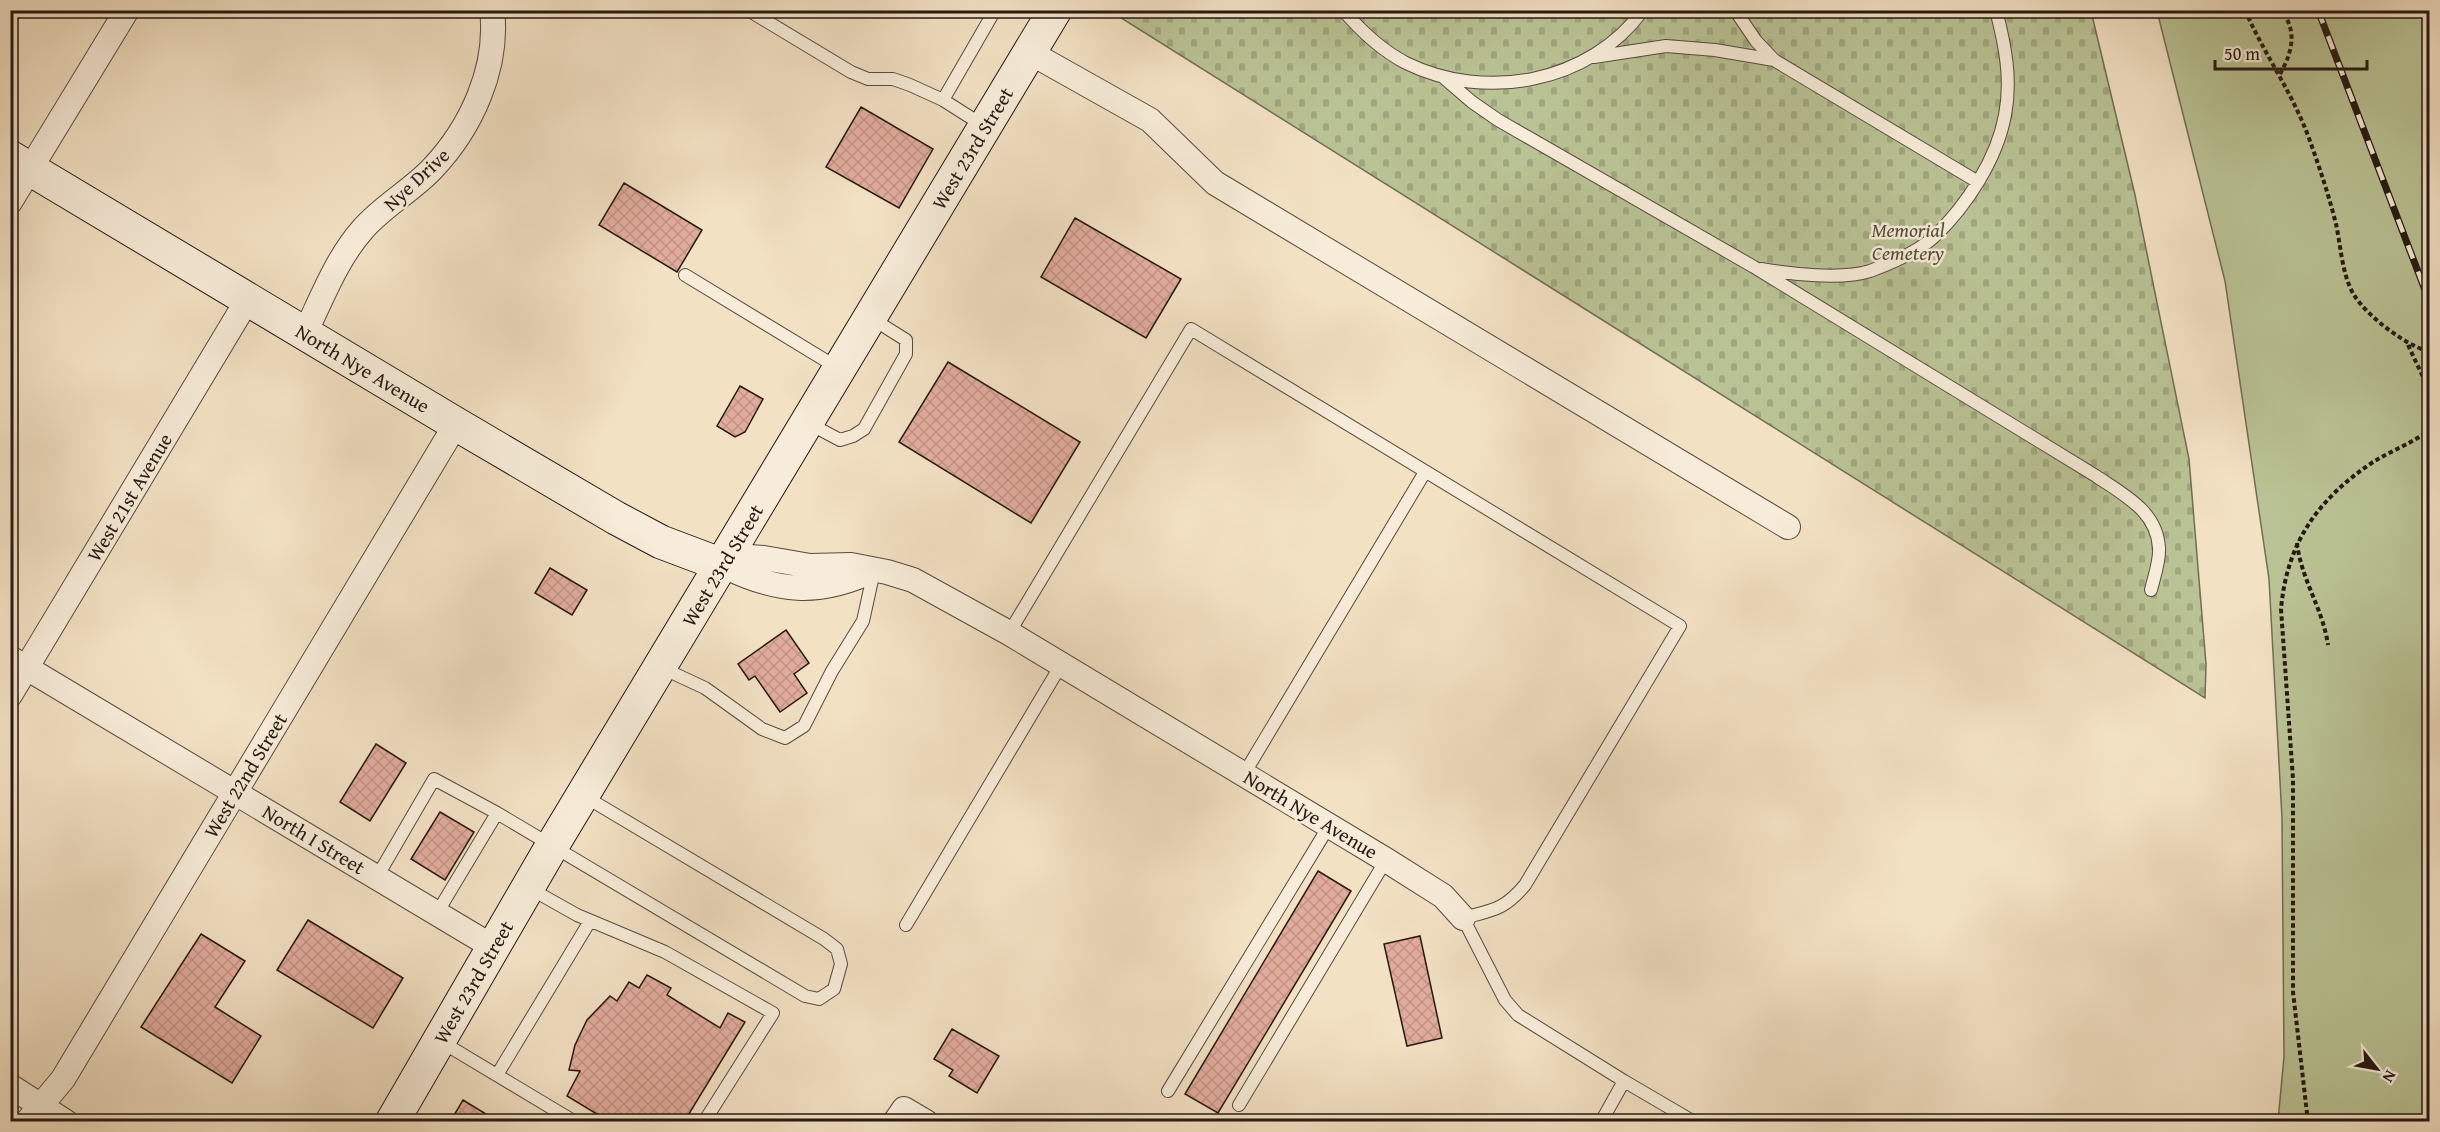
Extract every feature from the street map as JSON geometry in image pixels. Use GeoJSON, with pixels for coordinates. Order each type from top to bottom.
{"type":"FeatureCollection","features":[{"type":"Feature","properties":{"kind":"main road","name":"West 23rd Street"},"geometry":{"type":"LineString","coordinates":[[400,1119],[439,1040],[552,846],[1054,10]]}},
{"type":"Feature","properties":{"kind":"main road","name":"North Nye Avenue"},"geometry":{"type":"LineString","coordinates":[[20,163],[456,424],[650,536],[694,556],[722,565]]}},
{"type":"Feature","properties":{"kind":"street"},"geometry":{"type":"LineString","coordinates":[[10,202],[20,163],[127,10]]}},
{"type":"Feature","properties":{"kind":"street","name":"Nye Drive"},"geometry":{"type":"LineString","coordinates":[[306,333],[338,265],[363,228],[431,170],[454,143],[473,111],[488,71],[492,10]]}},
{"type":"Feature","properties":{"kind":"street"},"geometry":{"type":"LineString","coordinates":[[1029,52],[1150,120],[1215,183],[1788,527]]}},
{"type":"Feature","properties":{"kind":"street","name":"West 21st Avenue"},"geometry":{"type":"LineString","coordinates":[[10,695],[18,663],[248,299]]}},
{"type":"Feature","properties":{"kind":"street","name":"West 22nd Street"},"geometry":{"type":"LineString","coordinates":[[34,1113],[63,1079],[456,424]]}},
{"type":"Feature","properties":{"kind":"street","name":"North Nye Avenue"},"geometry":{"type":"LineString","coordinates":[[722,565],[763,583],[802,588],[836,584],[874,570],[913,580],[1009,633],[1386,860],[1443,896],[1463,918]]}},
{"type":"Feature","properties":{"kind":"street","name":"North I Street"},"geometry":{"type":"LineString","coordinates":[[18,663],[493,947]]}},
{"type":"Feature","properties":{"kind":"street"},"geometry":{"type":"LineString","coordinates":[[10,1086],[34,1113],[66,1122]]}},
{"type":"Feature","properties":{"kind":"street"},"geometry":{"type":"LineString","coordinates":[[895,1122],[903,1109],[926,1122]]}},
{"type":"Feature","properties":{"kind":"lane"},"geometry":{"type":"LineString","coordinates":[[748,10],[851,72],[868,79],[893,79],[910,84],[943,100],[986,126]]}},
{"type":"Feature","properties":{"kind":"lane"},"geometry":{"type":"LineString","coordinates":[[943,100],[995,10]]}},
{"type":"Feature","properties":{"kind":"lane"},"geometry":{"type":"LineString","coordinates":[[1342,10],[1377,44],[1406,63],[1443,77],[1470,82],[1518,82],[1544,77],[1590,57],[1627,29],[1643,10]]}},
{"type":"Feature","properties":{"kind":"lane"},"geometry":{"type":"LineString","coordinates":[[1735,10],[1756,41],[1774,60],[1978,182]]}},
{"type":"Feature","properties":{"kind":"lane"},"geometry":{"type":"LineString","coordinates":[[1754,267],[1794,274],[1868,272],[1902,258],[1933,237],[1956,213],[1978,182],[1994,150],[2005,115],[2008,80],[2006,45],[1996,10]]}},
{"type":"Feature","properties":{"kind":"lane"},"geometry":{"type":"LineString","coordinates":[[1590,57],[1666,46],[1715,50],[1774,60]]}},
{"type":"Feature","properties":{"kind":"lane"},"geometry":{"type":"LineString","coordinates":[[1443,77],[1472,102],[1498,120],[1754,267],[2096,476],[2133,501],[2152,520],[2160,549],[2151,590]]}},
{"type":"Feature","properties":{"kind":"lane"},"geometry":{"type":"LineString","coordinates":[[684,275],[839,369]]}},
{"type":"Feature","properties":{"kind":"lane"},"geometry":{"type":"LineString","coordinates":[[807,423],[840,440],[864,429],[906,354],[906,340],[870,317]]}},
{"type":"Feature","properties":{"kind":"lane"},"geometry":{"type":"LineString","coordinates":[[1009,633],[1191,329],[1680,626],[1525,885],[1502,907],[1463,918]]}},
{"type":"Feature","properties":{"kind":"lane"},"geometry":{"type":"LineString","coordinates":[[1244,774],[1425,472]]}},
{"type":"Feature","properties":{"kind":"lane"},"geometry":{"type":"LineString","coordinates":[[661,667],[705,688],[762,729],[785,738],[804,726],[832,671],[863,621],[874,570]]}},
{"type":"Feature","properties":{"kind":"lane"},"geometry":{"type":"LineString","coordinates":[[906,925],[1061,665]]}},
{"type":"Feature","properties":{"kind":"lane"},"geometry":{"type":"LineString","coordinates":[[377,877],[434,779],[497,813],[805,996],[819,999],[834,989],[841,964],[837,949],[831,944],[583,795]]}},
{"type":"Feature","properties":{"kind":"lane"},"geometry":{"type":"LineString","coordinates":[[437,913],[497,813]]}},
{"type":"Feature","properties":{"kind":"lane"},"geometry":{"type":"LineString","coordinates":[[1168,1090],[1329,826]]}},
{"type":"Feature","properties":{"kind":"lane"},"geometry":{"type":"LineString","coordinates":[[1239,1105],[1386,860]]}},
{"type":"Feature","properties":{"kind":"lane"},"geometry":{"type":"LineString","coordinates":[[528,887],[590,921],[665,952],[773,1013],[704,1122]]}},
{"type":"Feature","properties":{"kind":"lane","name":"North Nye Avenue"},"geometry":{"type":"LineString","coordinates":[[1463,918],[1505,1000],[1518,1015],[1694,1122]]}},
{"type":"Feature","properties":{"kind":"lane"},"geometry":{"type":"LineString","coordinates":[[497,1075],[590,921]]}},
{"type":"Feature","properties":{"kind":"lane"},"geometry":{"type":"LineString","coordinates":[[439,1040],[575,1122]]}},
{"type":"Feature","properties":{"kind":"lane"},"geometry":{"type":"LineString","coordinates":[[1601,1122],[1624,1081]]}},
{"type":"Feature","properties":{"kind":"path"},"geometry":{"type":"LineString","coordinates":[[2245,10],[2264,50],[2280,74],[2309,137],[2321,174],[2349,285],[2355,296],[2368,310],[2407,344],[2424,377],[2430,408]]}},
{"type":"Feature","properties":{"kind":"path"},"geometry":{"type":"LineString","coordinates":[[2280,74],[2287,62],[2293,38],[2286,17],[2281,10]]}},
{"type":"Feature","properties":{"kind":"path"},"geometry":{"type":"LineString","coordinates":[[2407,344],[2430,352]]}},
{"type":"Feature","properties":{"kind":"path"},"geometry":{"type":"LineString","coordinates":[[2308,1122],[2293,992],[2293,779],[2281,609],[2286,569],[2296,543],[2325,503],[2375,461],[2430,430]]}},
{"type":"Feature","properties":{"kind":"path"},"geometry":{"type":"LineString","coordinates":[[2296,543],[2303,574],[2315,597],[2325,627],[2328,645]]}},
{"type":"Feature","properties":{"kind":"green space","name":"Memorial Cemetery"},"geometry":{"type":"Polygon","coordinates":[[[1110,11],[2091,11],[2135,195],[2189,459],[2206,664],[2205,698],[1110,11]]]}},
{"type":"Feature","properties":{"kind":"green space"},"geometry":{"type":"Polygon","coordinates":[[[2157,11],[2429,11],[2429,1121],[2278,1121],[2284,1057],[2282,818],[2269,579],[2225,281],[2157,11]]]}},
{"type":"Feature","properties":{"kind":"building"},"geometry":{"type":"Polygon","coordinates":[[[861,107],[933,149],[899,208],[826,167],[861,107]]]}},
{"type":"Feature","properties":{"kind":"building"},"geometry":{"type":"Polygon","coordinates":[[[624,183],[702,230],[677,272],[599,225],[624,183]]]}},
{"type":"Feature","properties":{"kind":"building"},"geometry":{"type":"Polygon","coordinates":[[[1075,218],[1181,279],[1146,338],[1041,277],[1075,218]]]}},
{"type":"Feature","properties":{"kind":"building"},"geometry":{"type":"Polygon","coordinates":[[[948,362],[1080,442],[1031,523],[899,442],[948,362]]]}},
{"type":"Feature","properties":{"kind":"building"},"geometry":{"type":"Polygon","coordinates":[[[740,386],[763,399],[745,432],[735,437],[717,426],[740,386]]]}},
{"type":"Feature","properties":{"kind":"building"},"geometry":{"type":"Polygon","coordinates":[[[550,568],[587,590],[572,615],[535,593],[550,568]]]}},
{"type":"Feature","properties":{"kind":"building"},"geometry":{"type":"Polygon","coordinates":[[[786,630],[809,663],[794,674],[807,693],[780,712],[755,676],[749,680],[738,664],[786,630]]]}},
{"type":"Feature","properties":{"kind":"building"},"geometry":{"type":"Polygon","coordinates":[[[376,744],[406,763],[370,821],[340,802],[376,744]]]}},
{"type":"Feature","properties":{"kind":"building"},"geometry":{"type":"Polygon","coordinates":[[[440,812],[474,832],[445,880],[411,859],[440,812]]]}},
{"type":"Feature","properties":{"kind":"building"},"geometry":{"type":"Polygon","coordinates":[[[1318,871],[1351,891],[1218,1113],[1185,1094],[1318,871]]]}},
{"type":"Feature","properties":{"kind":"building"},"geometry":{"type":"Polygon","coordinates":[[[308,920],[403,978],[373,1028],[277,970],[308,920]]]}},
{"type":"Feature","properties":{"kind":"building"},"geometry":{"type":"Polygon","coordinates":[[[201,934],[245,961],[215,1007],[261,1036],[232,1083],[141,1027],[201,934]]]}},
{"type":"Feature","properties":{"kind":"building"},"geometry":{"type":"Polygon","coordinates":[[[1420,936],[1442,1038],[1407,1046],[1384,944],[1420,936]]]}},
{"type":"Feature","properties":{"kind":"building"},"geometry":{"type":"Polygon","coordinates":[[[647,975],[671,988],[667,995],[720,1028],[728,1013],[745,1022],[684,1122],[610,1122],[567,1096],[580,1071],[569,1070],[575,1045],[587,1020],[610,996],[617,1001],[629,982],[639,988],[647,975]]]}},
{"type":"Feature","properties":{"kind":"building"},"geometry":{"type":"Polygon","coordinates":[[[952,1029],[999,1056],[977,1093],[949,1076],[953,1070],[934,1059],[952,1029]]]}},
{"type":"Feature","properties":{"kind":"building"},"geometry":{"type":"Polygon","coordinates":[[[463,1100],[499,1122],[450,1122],[463,1100]]]}},
{"type":"Feature","properties":{"kind":"waterway"},"geometry":{"type":"LineString","coordinates":[[2401,1122],[2418,1122]]}},
{"type":"Feature","properties":{"kind":"railway"},"geometry":{"type":"LineString","coordinates":[[2318,10],[2430,303]]}}]}
